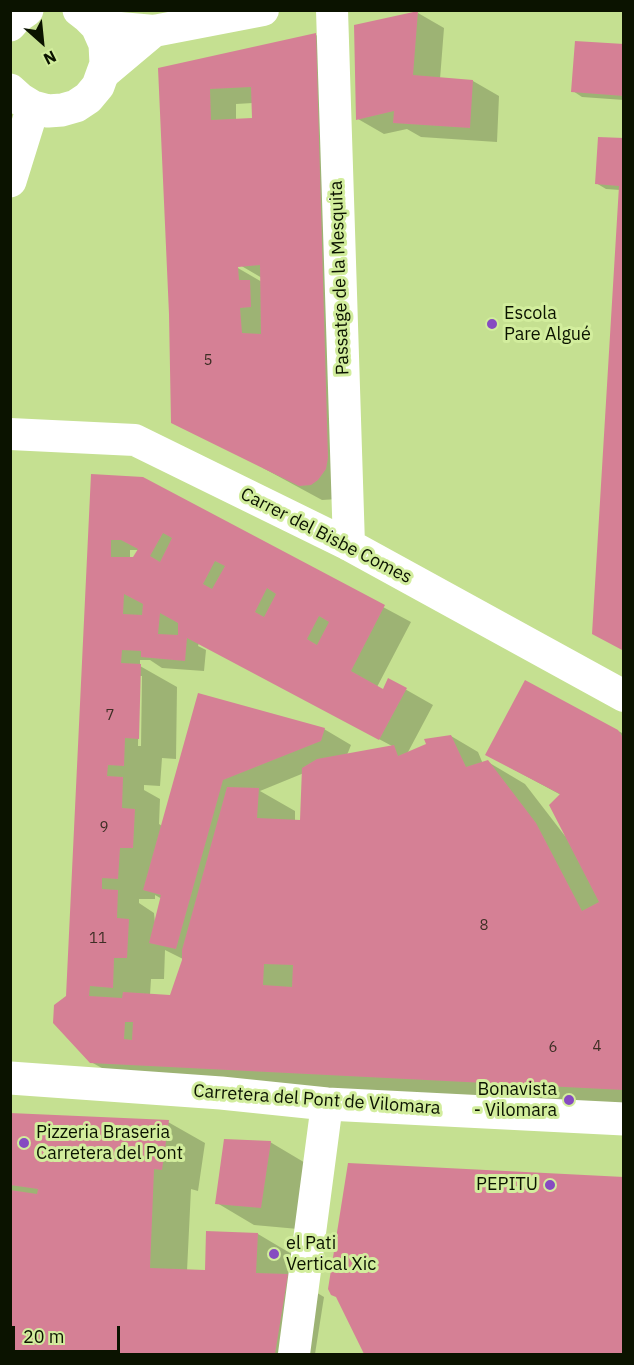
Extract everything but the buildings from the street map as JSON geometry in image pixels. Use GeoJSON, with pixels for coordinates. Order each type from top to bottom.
{"type":"FeatureCollection","features":[{"type":"Feature","properties":{"kind":"street"},"geometry":{"type":"LineString","coordinates":[[10,25],[27,10]]}},
{"type":"Feature","properties":{"kind":"street"},"geometry":{"type":"LineString","coordinates":[[88,18],[154,31],[263,10]]}},
{"type":"Feature","properties":{"kind":"street","name":"Passatge de la Mesquita"},"geometry":{"type":"LineString","coordinates":[[332,10],[349,545]]}},
{"type":"Feature","properties":{"kind":"street"},"geometry":{"type":"LineString","coordinates":[[10,181],[22,99],[48,111],[62,110],[76,106],[98,87],[104,73],[107,54],[101,34],[88,18]]}},
{"type":"Feature","properties":{"kind":"street"},"geometry":{"type":"LineString","coordinates":[[104,73],[154,31]]}},
{"type":"Feature","properties":{"kind":"street","name":"Carrer del Bisbe Comes"},"geometry":{"type":"LineString","coordinates":[[10,434],[135,440],[349,545],[624,696]]}},
{"type":"Feature","properties":{"kind":"street","name":"Carretera del Pont de Vilomara"},"geometry":{"type":"LineString","coordinates":[[10,1078],[327,1104],[624,1119]]}},
{"type":"Feature","properties":{"kind":"street"},"geometry":{"type":"LineString","coordinates":[[294,1354],[327,1104]]}},
{"type":"Feature","properties":{"kind":"place","name":"Escola Pare Algué"},"geometry":{"type":"Point","coordinates":[492,324]}},
{"type":"Feature","properties":{"kind":"place","name":"Bonavista - Vilomara"},"geometry":{"type":"Point","coordinates":[569,1100]}},
{"type":"Feature","properties":{"kind":"place","name":"Pizzeria Braseria Carretera del Pont"},"geometry":{"type":"Point","coordinates":[24,1143]}},
{"type":"Feature","properties":{"kind":"place","name":"PEPITU"},"geometry":{"type":"Point","coordinates":[550,1185]}},
{"type":"Feature","properties":{"kind":"place","name":"el Pati Vertical Xic"},"geometry":{"type":"Point","coordinates":[274,1254]}}]}
